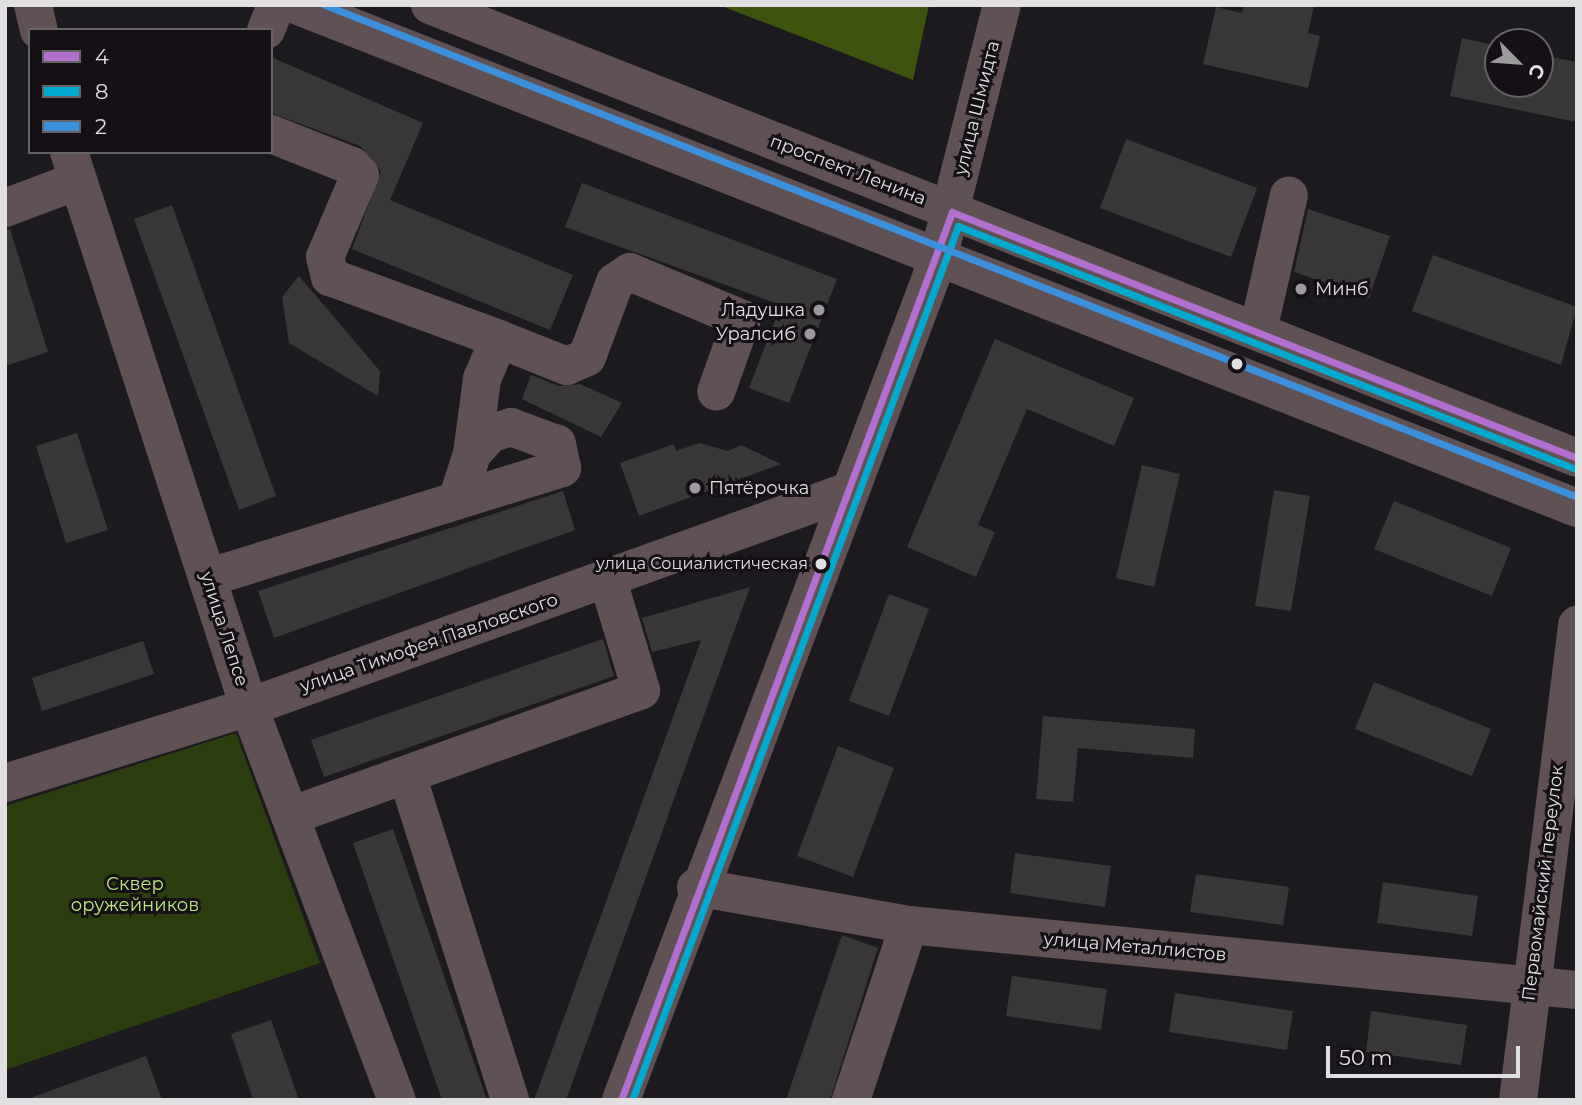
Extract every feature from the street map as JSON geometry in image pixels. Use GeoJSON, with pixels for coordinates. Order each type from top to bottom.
{"type":"FeatureCollection","features":[{"type":"Feature","properties":{"kind":"main road"},"geometry":{"type":"LineString","coordinates":[[296,5],[938,260],[1577,508]]}},
{"type":"Feature","properties":{"kind":"main road","name":"проспект Ленина"},"geometry":{"type":"LineString","coordinates":[[430,5],[1577,458]]}},
{"type":"Feature","properties":{"kind":"main road","name":"улица Шмидта"},"geometry":{"type":"LineString","coordinates":[[621,1100],[696,887],[938,260],[953,212],[1002,5]]}},
{"type":"Feature","properties":{"kind":"street"},"geometry":{"type":"LineString","coordinates":[[33,5],[39,28]]}},
{"type":"Feature","properties":{"kind":"street"},"geometry":{"type":"LineString","coordinates":[[267,28],[276,5]]}},
{"type":"Feature","properties":{"kind":"street"},"geometry":{"type":"LineString","coordinates":[[273,135],[352,166],[360,175],[325,257],[330,276],[567,366],[587,357],[615,282],[630,272],[742,319],[716,392]]}},
{"type":"Feature","properties":{"kind":"street"},"geometry":{"type":"LineString","coordinates":[[5,208],[73,167]]}},
{"type":"Feature","properties":{"kind":"street","name":"улица Лепсе"},"geometry":{"type":"LineString","coordinates":[[73,167],[249,707],[397,1100]]}},
{"type":"Feature","properties":{"kind":"street"},"geometry":{"type":"LineString","coordinates":[[1258,331],[1289,195]]}},
{"type":"Feature","properties":{"kind":"street"},"geometry":{"type":"LineString","coordinates":[[457,500],[472,454],[482,379],[499,339]]}},
{"type":"Feature","properties":{"kind":"street"},"geometry":{"type":"LineString","coordinates":[[207,578],[562,468],[557,444],[511,427],[489,434],[472,454]]}},
{"type":"Feature","properties":{"kind":"street","name":"улица Тимофея Павловского"},"geometry":{"type":"LineString","coordinates":[[5,783],[249,707],[608,580],[849,491]]}},
{"type":"Feature","properties":{"kind":"street"},"geometry":{"type":"LineString","coordinates":[[290,816],[641,690],[608,580]]}},
{"type":"Feature","properties":{"kind":"street","name":"Первомайский переулок"},"geometry":{"type":"LineString","coordinates":[[1518,1100],[1530,984],[1577,625]]}},
{"type":"Feature","properties":{"kind":"street"},"geometry":{"type":"LineString","coordinates":[[407,775],[510,1100]]}},
{"type":"Feature","properties":{"kind":"street","name":"улица Металлистов"},"geometry":{"type":"LineString","coordinates":[[696,887],[909,925],[1577,990]]}},
{"type":"Feature","properties":{"kind":"street"},"geometry":{"type":"LineString","coordinates":[[851,1100],[909,925]]}},
{"type":"Feature","properties":{"kind":"green space"},"geometry":{"type":"Polygon","coordinates":[[[719,5],[929,5],[913,80],[719,5]]]}},
{"type":"Feature","properties":{"kind":"green space","name":"Сквер оружейников"},"geometry":{"type":"Polygon","coordinates":[[[236,733],[320,963],[5,1070],[5,806],[236,733]]]}},
{"type":"Feature","properties":{"kind":"building"},"geometry":{"type":"Polygon","coordinates":[[[1244,5],[1314,5],[1308,33],[1320,36],[1308,88],[1203,64],[1216,7],[1242,13],[1244,5]]]}},
{"type":"Feature","properties":{"kind":"building"},"geometry":{"type":"Polygon","coordinates":[[[1462,38],[1484,43],[1484,98],[1554,98],[1554,58],[1577,62],[1577,122],[1450,96],[1462,38]]]}},
{"type":"Feature","properties":{"kind":"building"},"geometry":{"type":"Polygon","coordinates":[[[273,58],[423,123],[390,200],[573,275],[550,330],[352,249],[381,171],[360,146],[273,114],[273,58]]]}},
{"type":"Feature","properties":{"kind":"building"},"geometry":{"type":"Polygon","coordinates":[[[1126,139],[1257,188],[1231,257],[1100,208],[1126,139]]]}},
{"type":"Feature","properties":{"kind":"building"},"geometry":{"type":"Polygon","coordinates":[[[582,183],[837,279],[789,403],[749,388],[781,305],[565,227],[582,183]]]}},
{"type":"Feature","properties":{"kind":"building"},"geometry":{"type":"Polygon","coordinates":[[[172,205],[276,496],[239,510],[134,219],[172,205]]]}},
{"type":"Feature","properties":{"kind":"building"},"geometry":{"type":"Polygon","coordinates":[[[1308,209],[1390,236],[1369,298],[1294,272],[1308,209]]]}},
{"type":"Feature","properties":{"kind":"building"},"geometry":{"type":"Polygon","coordinates":[[[10,229],[48,352],[5,366],[5,230],[10,229]]]}},
{"type":"Feature","properties":{"kind":"building"},"geometry":{"type":"Polygon","coordinates":[[[1433,255],[1577,307],[1561,365],[1412,311],[1433,255]]]}},
{"type":"Feature","properties":{"kind":"building"},"geometry":{"type":"Polygon","coordinates":[[[299,276],[380,371],[378,396],[289,343],[282,297],[299,276]]]}},
{"type":"Feature","properties":{"kind":"building"},"geometry":{"type":"Polygon","coordinates":[[[995,339],[1134,398],[1114,446],[1027,409],[978,525],[995,532],[976,577],[907,547],[995,339]]]}},
{"type":"Feature","properties":{"kind":"building"},"geometry":{"type":"Polygon","coordinates":[[[531,375],[559,386],[580,384],[622,403],[601,437],[522,399],[531,375]]]}},
{"type":"Feature","properties":{"kind":"building"},"geometry":{"type":"Polygon","coordinates":[[[77,433],[108,530],[66,543],[36,446],[77,433]]]}},
{"type":"Feature","properties":{"kind":"building"},"geometry":{"type":"Polygon","coordinates":[[[699,443],[728,451],[741,445],[781,464],[639,516],[620,463],[674,444],[676,451],[699,443]]]}},
{"type":"Feature","properties":{"kind":"building"},"geometry":{"type":"Polygon","coordinates":[[[1142,465],[1180,474],[1154,587],[1116,578],[1142,465]]]}},
{"type":"Feature","properties":{"kind":"building"},"geometry":{"type":"Polygon","coordinates":[[[1274,490],[1310,496],[1291,611],[1255,606],[1274,490]]]}},
{"type":"Feature","properties":{"kind":"building"},"geometry":{"type":"Polygon","coordinates":[[[563,491],[575,530],[274,638],[258,591],[563,491]]]}},
{"type":"Feature","properties":{"kind":"building"},"geometry":{"type":"Polygon","coordinates":[[[1394,501],[1511,548],[1492,596],[1374,549],[1394,501]]]}},
{"type":"Feature","properties":{"kind":"building"},"geometry":{"type":"Polygon","coordinates":[[[750,587],[566,1100],[534,1100],[701,640],[652,652],[642,618],[750,587]]]}},
{"type":"Feature","properties":{"kind":"building"},"geometry":{"type":"Polygon","coordinates":[[[889,594],[929,609],[889,716],[849,701],[889,594]]]}},
{"type":"Feature","properties":{"kind":"building"},"geometry":{"type":"Polygon","coordinates":[[[603,639],[614,676],[324,777],[311,740],[603,639]]]}},
{"type":"Feature","properties":{"kind":"building"},"geometry":{"type":"Polygon","coordinates":[[[143,641],[154,674],[42,711],[32,678],[143,641]]]}},
{"type":"Feature","properties":{"kind":"building"},"geometry":{"type":"Polygon","coordinates":[[[1374,682],[1491,729],[1472,776],[1355,729],[1374,682]]]}},
{"type":"Feature","properties":{"kind":"building"},"geometry":{"type":"Polygon","coordinates":[[[1043,716],[1195,729],[1193,758],[1078,748],[1073,802],[1036,799],[1043,716]]]}},
{"type":"Feature","properties":{"kind":"building"},"geometry":{"type":"Polygon","coordinates":[[[838,746],[894,768],[853,877],[797,856],[838,746]]]}},
{"type":"Feature","properties":{"kind":"building"},"geometry":{"type":"Polygon","coordinates":[[[393,829],[487,1100],[442,1100],[353,843],[393,829]]]}},
{"type":"Feature","properties":{"kind":"building"},"geometry":{"type":"Polygon","coordinates":[[[1015,853],[1111,866],[1105,907],[1010,893],[1015,853]]]}},
{"type":"Feature","properties":{"kind":"building"},"geometry":{"type":"Polygon","coordinates":[[[1196,874],[1289,887],[1283,925],[1190,912],[1196,874]]]}},
{"type":"Feature","properties":{"kind":"building"},"geometry":{"type":"Polygon","coordinates":[[[1383,882],[1478,896],[1472,936],[1377,923],[1383,882]]]}},
{"type":"Feature","properties":{"kind":"building"},"geometry":{"type":"Polygon","coordinates":[[[842,935],[878,948],[830,1100],[786,1100],[842,935]]]}},
{"type":"Feature","properties":{"kind":"building"},"geometry":{"type":"Polygon","coordinates":[[[1012,976],[1107,989],[1101,1030],[1006,1016],[1012,976]]]}},
{"type":"Feature","properties":{"kind":"building"},"geometry":{"type":"Polygon","coordinates":[[[1175,993],[1293,1011],[1287,1050],[1169,1032],[1175,993]]]}},
{"type":"Feature","properties":{"kind":"building"},"geometry":{"type":"Polygon","coordinates":[[[1371,1011],[1467,1025],[1461,1065],[1366,1052],[1371,1011]]]}},
{"type":"Feature","properties":{"kind":"building"},"geometry":{"type":"Polygon","coordinates":[[[271,1020],[299,1100],[253,1100],[231,1034],[271,1020]]]}},
{"type":"Feature","properties":{"kind":"building"},"geometry":{"type":"Polygon","coordinates":[[[146,1056],[162,1100],[33,1100],[33,1097],[146,1056]]]}},
{"type":"Feature","properties":{"kind":"transit line","name":"2"},"geometry":{"type":"LineString","coordinates":[[325,5],[1577,497]]}},
{"type":"Feature","properties":{"kind":"transit line","name":"4"},"geometry":{"type":"LineString","coordinates":[[621,1100],[952,212],[1577,458]]}},
{"type":"Feature","properties":{"kind":"transit line","name":"8"},"geometry":{"type":"LineString","coordinates":[[632,1100],[958,226],[1573,468]]}},
{"type":"Feature","properties":{"kind":"place","name":"Минб"},"geometry":{"type":"Point","coordinates":[1301,289]}},
{"type":"Feature","properties":{"kind":"place","name":"Ладушка"},"geometry":{"type":"Point","coordinates":[819,310]}},
{"type":"Feature","properties":{"kind":"place","name":"Уралсиб"},"geometry":{"type":"Point","coordinates":[810,334]}},
{"type":"Feature","properties":{"kind":"place","name":"Пятёрочка"},"geometry":{"type":"Point","coordinates":[695,488]}},
{"type":"Feature","properties":{"kind":"place","name":"улица Социалистическая"},"geometry":{"type":"Point","coordinates":[821,564]}}]}
